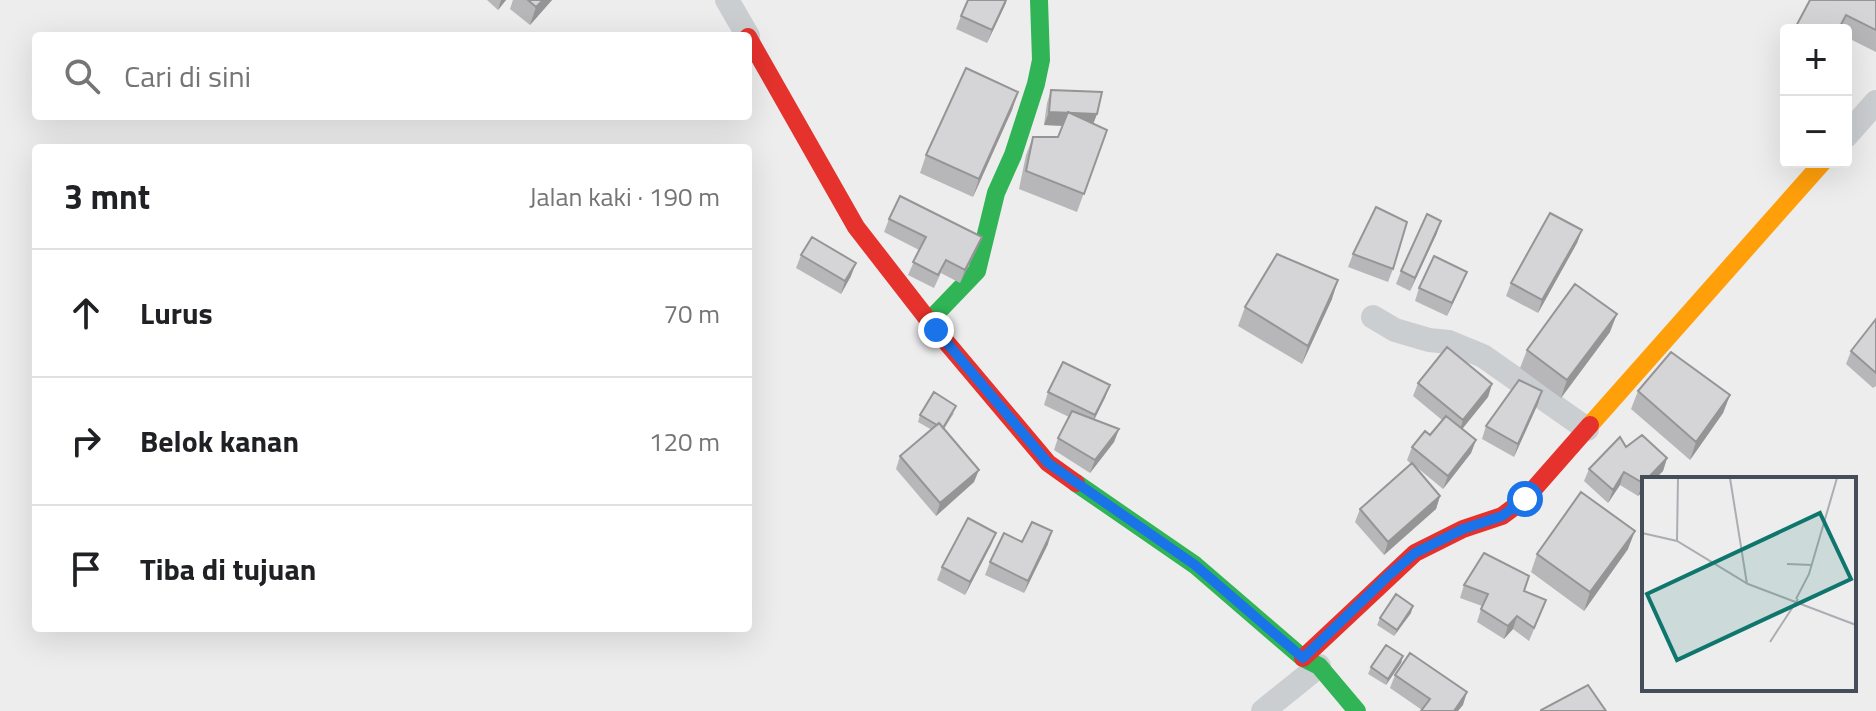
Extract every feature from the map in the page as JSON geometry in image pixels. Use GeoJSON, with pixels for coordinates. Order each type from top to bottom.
{"type":"FeatureCollection","features":[{"type":"Feature","properties":{"kind":"street"},"geometry":{"type":"LineString","coordinates":[[727,0],[746,32]]}},
{"type":"Feature","properties":{"kind":"street"},"geometry":{"type":"LineString","coordinates":[[929,321],[977,271],[996,193],[1013,155],[1036,84],[1042,31],[1039,0]]}},
{"type":"Feature","properties":{"kind":"street"},"geometry":{"type":"LineString","coordinates":[[752,43],[856,227],[929,321],[1048,463],[1195,565],[1311,662],[1357,711]]}},
{"type":"Feature","properties":{"kind":"street"},"geometry":{"type":"LineString","coordinates":[[1852,129],[1876,102]]}},
{"type":"Feature","properties":{"kind":"street"},"geometry":{"type":"LineString","coordinates":[[1263,711],[1389,575],[1415,553],[1463,529],[1502,516],[1525,499],[1818,168]]}},
{"type":"Feature","properties":{"kind":"street"},"geometry":{"type":"LineString","coordinates":[[1373,317],[1395,330],[1449,342],[1483,356],[1587,429]]}},
{"type":"Feature","properties":{"kind":"building"},"geometry":{"type":"Polygon","coordinates":[[[528,0],[543,0],[536,7],[528,0]]]}},
{"type":"Feature","properties":{"kind":"building"},"geometry":{"type":"Polygon","coordinates":[[[968,0],[1006,0],[992,30],[961,16],[968,0]]]}},
{"type":"Feature","properties":{"kind":"building"},"geometry":{"type":"Polygon","coordinates":[[[1810,0],[1876,0],[1876,30],[1846,15],[1841,24],[1797,24],[1810,0]]]}},
{"type":"Feature","properties":{"kind":"building"},"geometry":{"type":"Polygon","coordinates":[[[966,68],[1018,92],[979,179],[926,155],[966,68]]]}},
{"type":"Feature","properties":{"kind":"building"},"geometry":{"type":"Polygon","coordinates":[[[1051,90],[1102,92],[1097,114],[1049,112],[1051,90]]]}},
{"type":"Feature","properties":{"kind":"building"},"geometry":{"type":"Polygon","coordinates":[[[1068,112],[1107,130],[1084,194],[1026,171],[1033,137],[1058,137],[1068,112]]]}},
{"type":"Feature","properties":{"kind":"building"},"geometry":{"type":"Polygon","coordinates":[[[900,196],[982,237],[965,270],[946,260],[938,275],[913,262],[926,237],[889,219],[900,196]]]}},
{"type":"Feature","properties":{"kind":"building"},"geometry":{"type":"Polygon","coordinates":[[[1376,207],[1407,222],[1393,269],[1353,254],[1376,207]]]}},
{"type":"Feature","properties":{"kind":"building"},"geometry":{"type":"Polygon","coordinates":[[[1550,213],[1582,230],[1542,300],[1511,283],[1550,213]]]}},
{"type":"Feature","properties":{"kind":"building"},"geometry":{"type":"Polygon","coordinates":[[[1427,214],[1441,221],[1415,278],[1401,271],[1427,214]]]}},
{"type":"Feature","properties":{"kind":"building"},"geometry":{"type":"Polygon","coordinates":[[[812,237],[856,263],[845,281],[801,255],[812,237]]]}},
{"type":"Feature","properties":{"kind":"building"},"geometry":{"type":"Polygon","coordinates":[[[1277,254],[1338,280],[1308,346],[1245,307],[1277,254]]]}},
{"type":"Feature","properties":{"kind":"building"},"geometry":{"type":"Polygon","coordinates":[[[1434,256],[1467,272],[1452,303],[1419,288],[1434,256]]]}},
{"type":"Feature","properties":{"kind":"building"},"geometry":{"type":"Polygon","coordinates":[[[1575,284],[1617,314],[1567,380],[1527,350],[1575,284]]]}},
{"type":"Feature","properties":{"kind":"building"},"geometry":{"type":"Polygon","coordinates":[[[1876,319],[1876,373],[1851,351],[1876,319]]]}},
{"type":"Feature","properties":{"kind":"building"},"geometry":{"type":"Polygon","coordinates":[[[1447,347],[1492,384],[1463,420],[1418,383],[1447,347]]]}},
{"type":"Feature","properties":{"kind":"building"},"geometry":{"type":"Polygon","coordinates":[[[1671,352],[1730,395],[1696,442],[1638,391],[1671,352]]]}},
{"type":"Feature","properties":{"kind":"building"},"geometry":{"type":"Polygon","coordinates":[[[1063,362],[1110,385],[1095,415],[1048,392],[1063,362]]]}},
{"type":"Feature","properties":{"kind":"building"},"geometry":{"type":"Polygon","coordinates":[[[1519,380],[1542,391],[1518,444],[1486,426],[1519,380]]]}},
{"type":"Feature","properties":{"kind":"building"},"geometry":{"type":"Polygon","coordinates":[[[934,392],[956,406],[943,428],[920,415],[934,392]]]}},
{"type":"Feature","properties":{"kind":"building"},"geometry":{"type":"Polygon","coordinates":[[[1072,411],[1119,429],[1095,460],[1058,438],[1072,411]]]}},
{"type":"Feature","properties":{"kind":"building"},"geometry":{"type":"Polygon","coordinates":[[[1446,416],[1476,440],[1448,476],[1412,447],[1425,431],[1430,435],[1446,416]]]}},
{"type":"Feature","properties":{"kind":"building"},"geometry":{"type":"Polygon","coordinates":[[[939,423],[979,470],[940,503],[900,456],[939,423]]]}},
{"type":"Feature","properties":{"kind":"building"},"geometry":{"type":"Polygon","coordinates":[[[1642,435],[1667,458],[1649,477],[1642,477],[1642,482],[1624,472],[1613,490],[1589,469],[1620,437],[1626,447],[1642,435]]]}},
{"type":"Feature","properties":{"kind":"building"},"geometry":{"type":"Polygon","coordinates":[[[1412,463],[1440,496],[1388,542],[1360,509],[1412,463]]]}},
{"type":"Feature","properties":{"kind":"building"},"geometry":{"type":"Polygon","coordinates":[[[1581,492],[1635,531],[1590,592],[1537,554],[1581,492]]]}},
{"type":"Feature","properties":{"kind":"building"},"geometry":{"type":"Polygon","coordinates":[[[968,518],[996,533],[970,582],[942,567],[968,518]]]}},
{"type":"Feature","properties":{"kind":"building"},"geometry":{"type":"Polygon","coordinates":[[[1032,522],[1052,531],[1028,581],[990,562],[1004,533],[1022,542],[1032,522]]]}},
{"type":"Feature","properties":{"kind":"building"},"geometry":{"type":"Polygon","coordinates":[[[1484,553],[1529,576],[1524,591],[1546,600],[1534,628],[1517,616],[1508,626],[1481,609],[1488,594],[1464,585],[1484,553]]]}},
{"type":"Feature","properties":{"kind":"building"},"geometry":{"type":"Polygon","coordinates":[[[1396,594],[1413,606],[1397,630],[1380,618],[1396,594]]]}},
{"type":"Feature","properties":{"kind":"building"},"geometry":{"type":"Polygon","coordinates":[[[1386,645],[1403,656],[1388,679],[1371,667],[1386,645]]]}},
{"type":"Feature","properties":{"kind":"building"},"geometry":{"type":"Polygon","coordinates":[[[1410,653],[1467,692],[1454,711],[1421,711],[1430,699],[1395,675],[1410,653]]]}},
{"type":"Feature","properties":{"kind":"building"},"geometry":{"type":"Polygon","coordinates":[[[1588,685],[1606,711],[1541,711],[1541,710],[1588,685]]]}},
{"type":"Feature","properties":{"kind":"traffic: fast"},"geometry":{"type":"LineString","coordinates":[[929,321],[977,271],[996,193],[1013,155],[1036,84],[1041,60],[1039,0]]}},
{"type":"Feature","properties":{"kind":"traffic: fast"},"geometry":{"type":"LineString","coordinates":[[1076,483],[1195,565],[1303,658],[1319,666],[1357,711]]}},
{"type":"Feature","properties":{"kind":"traffic: slow"},"geometry":{"type":"LineString","coordinates":[[1590,425],[1818,168]]}},
{"type":"Feature","properties":{"kind":"traffic: jam"},"geometry":{"type":"LineString","coordinates":[[752,44],[856,227],[936,330],[1048,463],[1076,483]]}},
{"type":"Feature","properties":{"kind":"traffic: jam"},"geometry":{"type":"LineString","coordinates":[[1303,658],[1415,553],[1463,529],[1502,516],[1525,499],[1590,425]]}},
{"type":"Feature","properties":{"kind":"route"},"geometry":{"type":"LineString","coordinates":[[936,330],[1048,463],[1195,565],[1303,658],[1415,553],[1463,529],[1502,516],[1525,499]]}}]}
